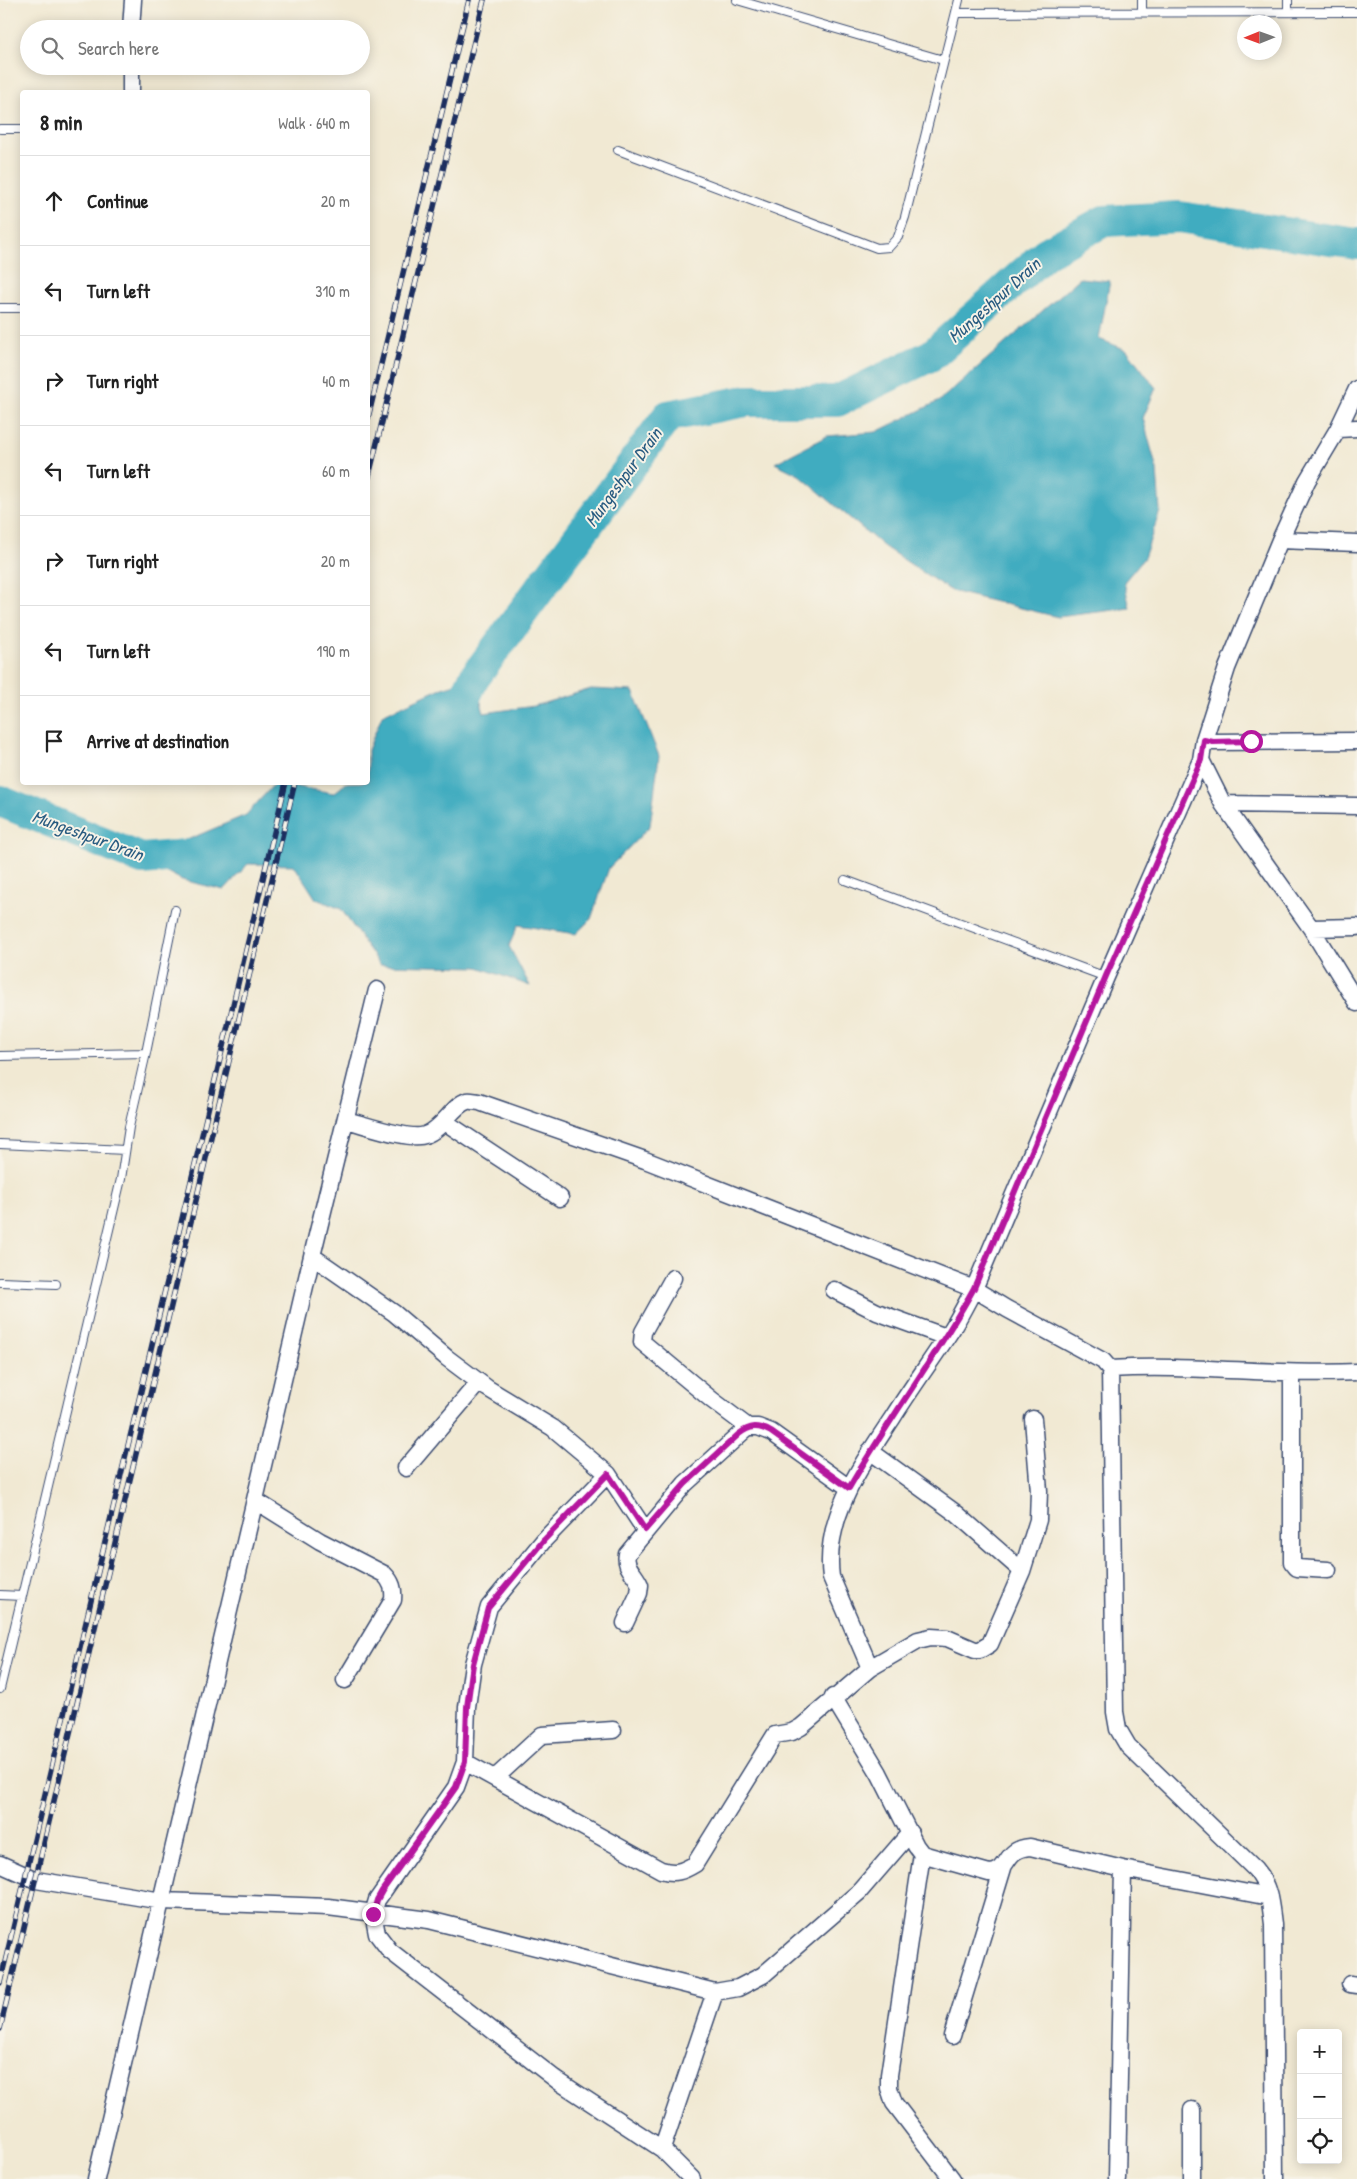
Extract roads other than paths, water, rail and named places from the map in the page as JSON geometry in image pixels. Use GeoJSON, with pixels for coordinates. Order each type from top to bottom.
{"type":"FeatureCollection","features":[{"type":"Feature","properties":{"kind":"street"},"geometry":{"type":"LineString","coordinates":[[132,20],[133,0]]}},
{"type":"Feature","properties":{"kind":"street"},"geometry":{"type":"LineString","coordinates":[[131,75],[131,90]]}},
{"type":"Feature","properties":{"kind":"street"},"geometry":{"type":"LineString","coordinates":[[870,1668],[833,1583],[829,1561],[833,1530],[849,1488],[870,1451],[946,1337],[974,1288],[1106,976],[1201,760],[1204,740],[1227,668],[1280,540],[1307,481],[1338,429],[1357,389]]}},
{"type":"Feature","properties":{"kind":"street"},"geometry":{"type":"LineString","coordinates":[[1338,429],[1357,428]]}},
{"type":"Feature","properties":{"kind":"street"},"geometry":{"type":"LineString","coordinates":[[1280,540],[1357,543]]}},
{"type":"Feature","properties":{"kind":"street"},"geometry":{"type":"LineString","coordinates":[[1204,740],[1213,742],[1357,741]]}},
{"type":"Feature","properties":{"kind":"street"},"geometry":{"type":"LineString","coordinates":[[1201,760],[1223,804],[1312,928],[1357,1002]]}},
{"type":"Feature","properties":{"kind":"street"},"geometry":{"type":"LineString","coordinates":[[1223,804],[1357,806]]}},
{"type":"Feature","properties":{"kind":"street"},"geometry":{"type":"LineString","coordinates":[[1312,928],[1357,927]]}},
{"type":"Feature","properties":{"kind":"street"},"geometry":{"type":"LineString","coordinates":[[96,2179],[312,1256],[377,990]]}},
{"type":"Feature","properties":{"kind":"street"},"geometry":{"type":"LineString","coordinates":[[346,1120],[410,1136],[426,1136],[445,1122],[458,1107],[467,1101],[479,1102],[646,1160],[974,1288],[1007,1309],[1103,1361],[1110,1369],[1115,1712],[1118,1729],[1128,1746],[1255,1869],[1265,1882],[1270,1897],[1273,1924],[1275,2179]]}},
{"type":"Feature","properties":{"kind":"street"},"geometry":{"type":"LineString","coordinates":[[445,1122],[560,1198]]}},
{"type":"Feature","properties":{"kind":"street"},"geometry":{"type":"LineString","coordinates":[[312,1256],[394,1313],[447,1358],[479,1382],[553,1428],[608,1474],[645,1530]]}},
{"type":"Feature","properties":{"kind":"street"},"geometry":{"type":"LineString","coordinates":[[673,1278],[643,1332],[642,1342],[748,1427],[758,1427],[771,1432],[849,1488]]}},
{"type":"Feature","properties":{"kind":"street"},"geometry":{"type":"LineString","coordinates":[[834,1290],[877,1312],[946,1337]]}},
{"type":"Feature","properties":{"kind":"street"},"geometry":{"type":"LineString","coordinates":[[1110,1369],[1176,1368],[1292,1373],[1357,1372]]}},
{"type":"Feature","properties":{"kind":"street"},"geometry":{"type":"LineString","coordinates":[[1292,1373],[1292,1562],[1297,1568],[1328,1570]]}},
{"type":"Feature","properties":{"kind":"street"},"geometry":{"type":"LineString","coordinates":[[406,1468],[479,1382]]}},
{"type":"Feature","properties":{"kind":"street"},"geometry":{"type":"LineString","coordinates":[[465,1762],[661,1870],[672,1873],[683,1872],[695,1864],[774,1735],[792,1732],[801,1727],[833,1697],[870,1668],[918,1640],[931,1637],[947,1638],[975,1650],[985,1648],[994,1638],[1022,1571],[1038,1520],[1039,1491],[1033,1419]]}},
{"type":"Feature","properties":{"kind":"street"},"geometry":{"type":"LineString","coordinates":[[625,1623],[640,1593],[640,1585],[625,1561],[627,1554],[685,1484],[748,1427]]}},
{"type":"Feature","properties":{"kind":"street"},"geometry":{"type":"LineString","coordinates":[[870,1451],[957,1514],[1022,1571]]}},
{"type":"Feature","properties":{"kind":"street"},"geometry":{"type":"LineString","coordinates":[[608,1474],[544,1540],[488,1608],[472,1673],[467,1707],[465,1762],[456,1787],[382,1891],[373,1914],[377,1934],[390,1951],[558,2081],[662,2149],[692,2179]]}},
{"type":"Feature","properties":{"kind":"street"},"geometry":{"type":"LineString","coordinates":[[256,1501],[320,1541],[384,1574],[390,1580],[394,1590],[393,1600],[360,1658],[344,1680]]}},
{"type":"Feature","properties":{"kind":"street"},"geometry":{"type":"LineString","coordinates":[[833,1697],[858,1737],[922,1854],[989,1873],[996,1873],[1003,1868]]}},
{"type":"Feature","properties":{"kind":"street"},"geometry":{"type":"LineString","coordinates":[[495,1778],[542,1735],[613,1730]]}},
{"type":"Feature","properties":{"kind":"street"},"geometry":{"type":"LineString","coordinates":[[0,1864],[36,1880],[162,1900],[328,1907],[429,1920],[715,1992],[744,1985],[763,1974],[859,1892],[910,1833]]}},
{"type":"Feature","properties":{"kind":"street"},"geometry":{"type":"LineString","coordinates":[[952,2036],[1003,1868],[1010,1855],[1019,1848],[1030,1847],[1123,1870],[1270,1897]]}},
{"type":"Feature","properties":{"kind":"street"},"geometry":{"type":"LineString","coordinates":[[922,1854],[889,2075],[889,2088],[894,2103],[952,2179]]}},
{"type":"Feature","properties":{"kind":"street"},"geometry":{"type":"LineString","coordinates":[[1117,2179],[1123,1870]]}},
{"type":"Feature","properties":{"kind":"street"},"geometry":{"type":"LineString","coordinates":[[662,2149],[715,1992]]}},
{"type":"Feature","properties":{"kind":"street"},"geometry":{"type":"LineString","coordinates":[[1192,2110],[1192,2179]]}},
{"type":"Feature","properties":{"kind":"lane"},"geometry":{"type":"LineString","coordinates":[[737,0],[943,60]]}},
{"type":"Feature","properties":{"kind":"lane"},"geometry":{"type":"LineString","coordinates":[[618,150],[877,248],[889,247],[898,237],[905,217],[959,0]]}},
{"type":"Feature","properties":{"kind":"lane"},"geometry":{"type":"LineString","coordinates":[[1142,0],[1142,12]]}},
{"type":"Feature","properties":{"kind":"lane"},"geometry":{"type":"LineString","coordinates":[[1288,0],[1288,12]]}},
{"type":"Feature","properties":{"kind":"lane"},"geometry":{"type":"LineString","coordinates":[[956,13],[1357,12]]}},
{"type":"Feature","properties":{"kind":"lane"},"geometry":{"type":"LineString","coordinates":[[0,128],[20,129]]}},
{"type":"Feature","properties":{"kind":"lane"},"geometry":{"type":"LineString","coordinates":[[0,308],[20,308]]}},
{"type":"Feature","properties":{"kind":"lane"},"geometry":{"type":"LineString","coordinates":[[845,880],[1106,976]]}},
{"type":"Feature","properties":{"kind":"lane"},"geometry":{"type":"LineString","coordinates":[[0,1689],[121,1179],[175,910]]}},
{"type":"Feature","properties":{"kind":"lane"},"geometry":{"type":"LineString","coordinates":[[0,1056],[146,1053]]}},
{"type":"Feature","properties":{"kind":"lane"},"geometry":{"type":"LineString","coordinates":[[0,1144],[126,1150]]}},
{"type":"Feature","properties":{"kind":"lane"},"geometry":{"type":"LineString","coordinates":[[0,1282],[56,1284]]}},
{"type":"Feature","properties":{"kind":"lane"},"geometry":{"type":"LineString","coordinates":[[0,1595],[22,1596]]}},
{"type":"Feature","properties":{"kind":"water"},"geometry":{"type":"Polygon","coordinates":[[[1080,278],[1110,281],[1099,339],[1127,350],[1156,388],[1143,418],[1157,470],[1160,511],[1144,558],[1124,582],[1130,608],[1058,617],[951,591],[883,546],[799,475],[775,463],[827,436],[876,432],[939,401],[1080,278]]]}},
{"type":"Feature","properties":{"kind":"water"},"geometry":{"type":"Polygon","coordinates":[[[474,678],[484,713],[534,706],[591,689],[633,691],[659,756],[650,826],[609,868],[591,919],[576,934],[518,925],[509,946],[530,986],[478,967],[380,965],[341,909],[316,899],[294,865],[248,864],[224,890],[182,880],[142,859],[246,815],[273,785],[287,785],[334,793],[344,785],[370,785],[370,745],[382,715],[439,689],[474,678]]]}},
{"type":"Feature","properties":{"kind":"waterway","name":"Mungeshpur Drain"},"geometry":{"type":"LineString","coordinates":[[455,718],[474,678],[668,416],[746,401],[837,401],[932,355],[1046,253],[1104,221],[1179,217],[1357,244]]}},
{"type":"Feature","properties":{"kind":"waterway","name":"Mungeshpur Drain"},"geometry":{"type":"LineString","coordinates":[[0,801],[142,859],[187,855]]}},
{"type":"Feature","properties":{"kind":"railway"},"geometry":{"type":"LineString","coordinates":[[370,410],[469,0]]}},
{"type":"Feature","properties":{"kind":"railway"},"geometry":{"type":"LineString","coordinates":[[370,472],[484,0]]}},
{"type":"Feature","properties":{"kind":"railway"},"geometry":{"type":"LineString","coordinates":[[0,1983],[285,785]]}},
{"type":"Feature","properties":{"kind":"railway"},"geometry":{"type":"LineString","coordinates":[[0,2029],[294,785]]}}]}
